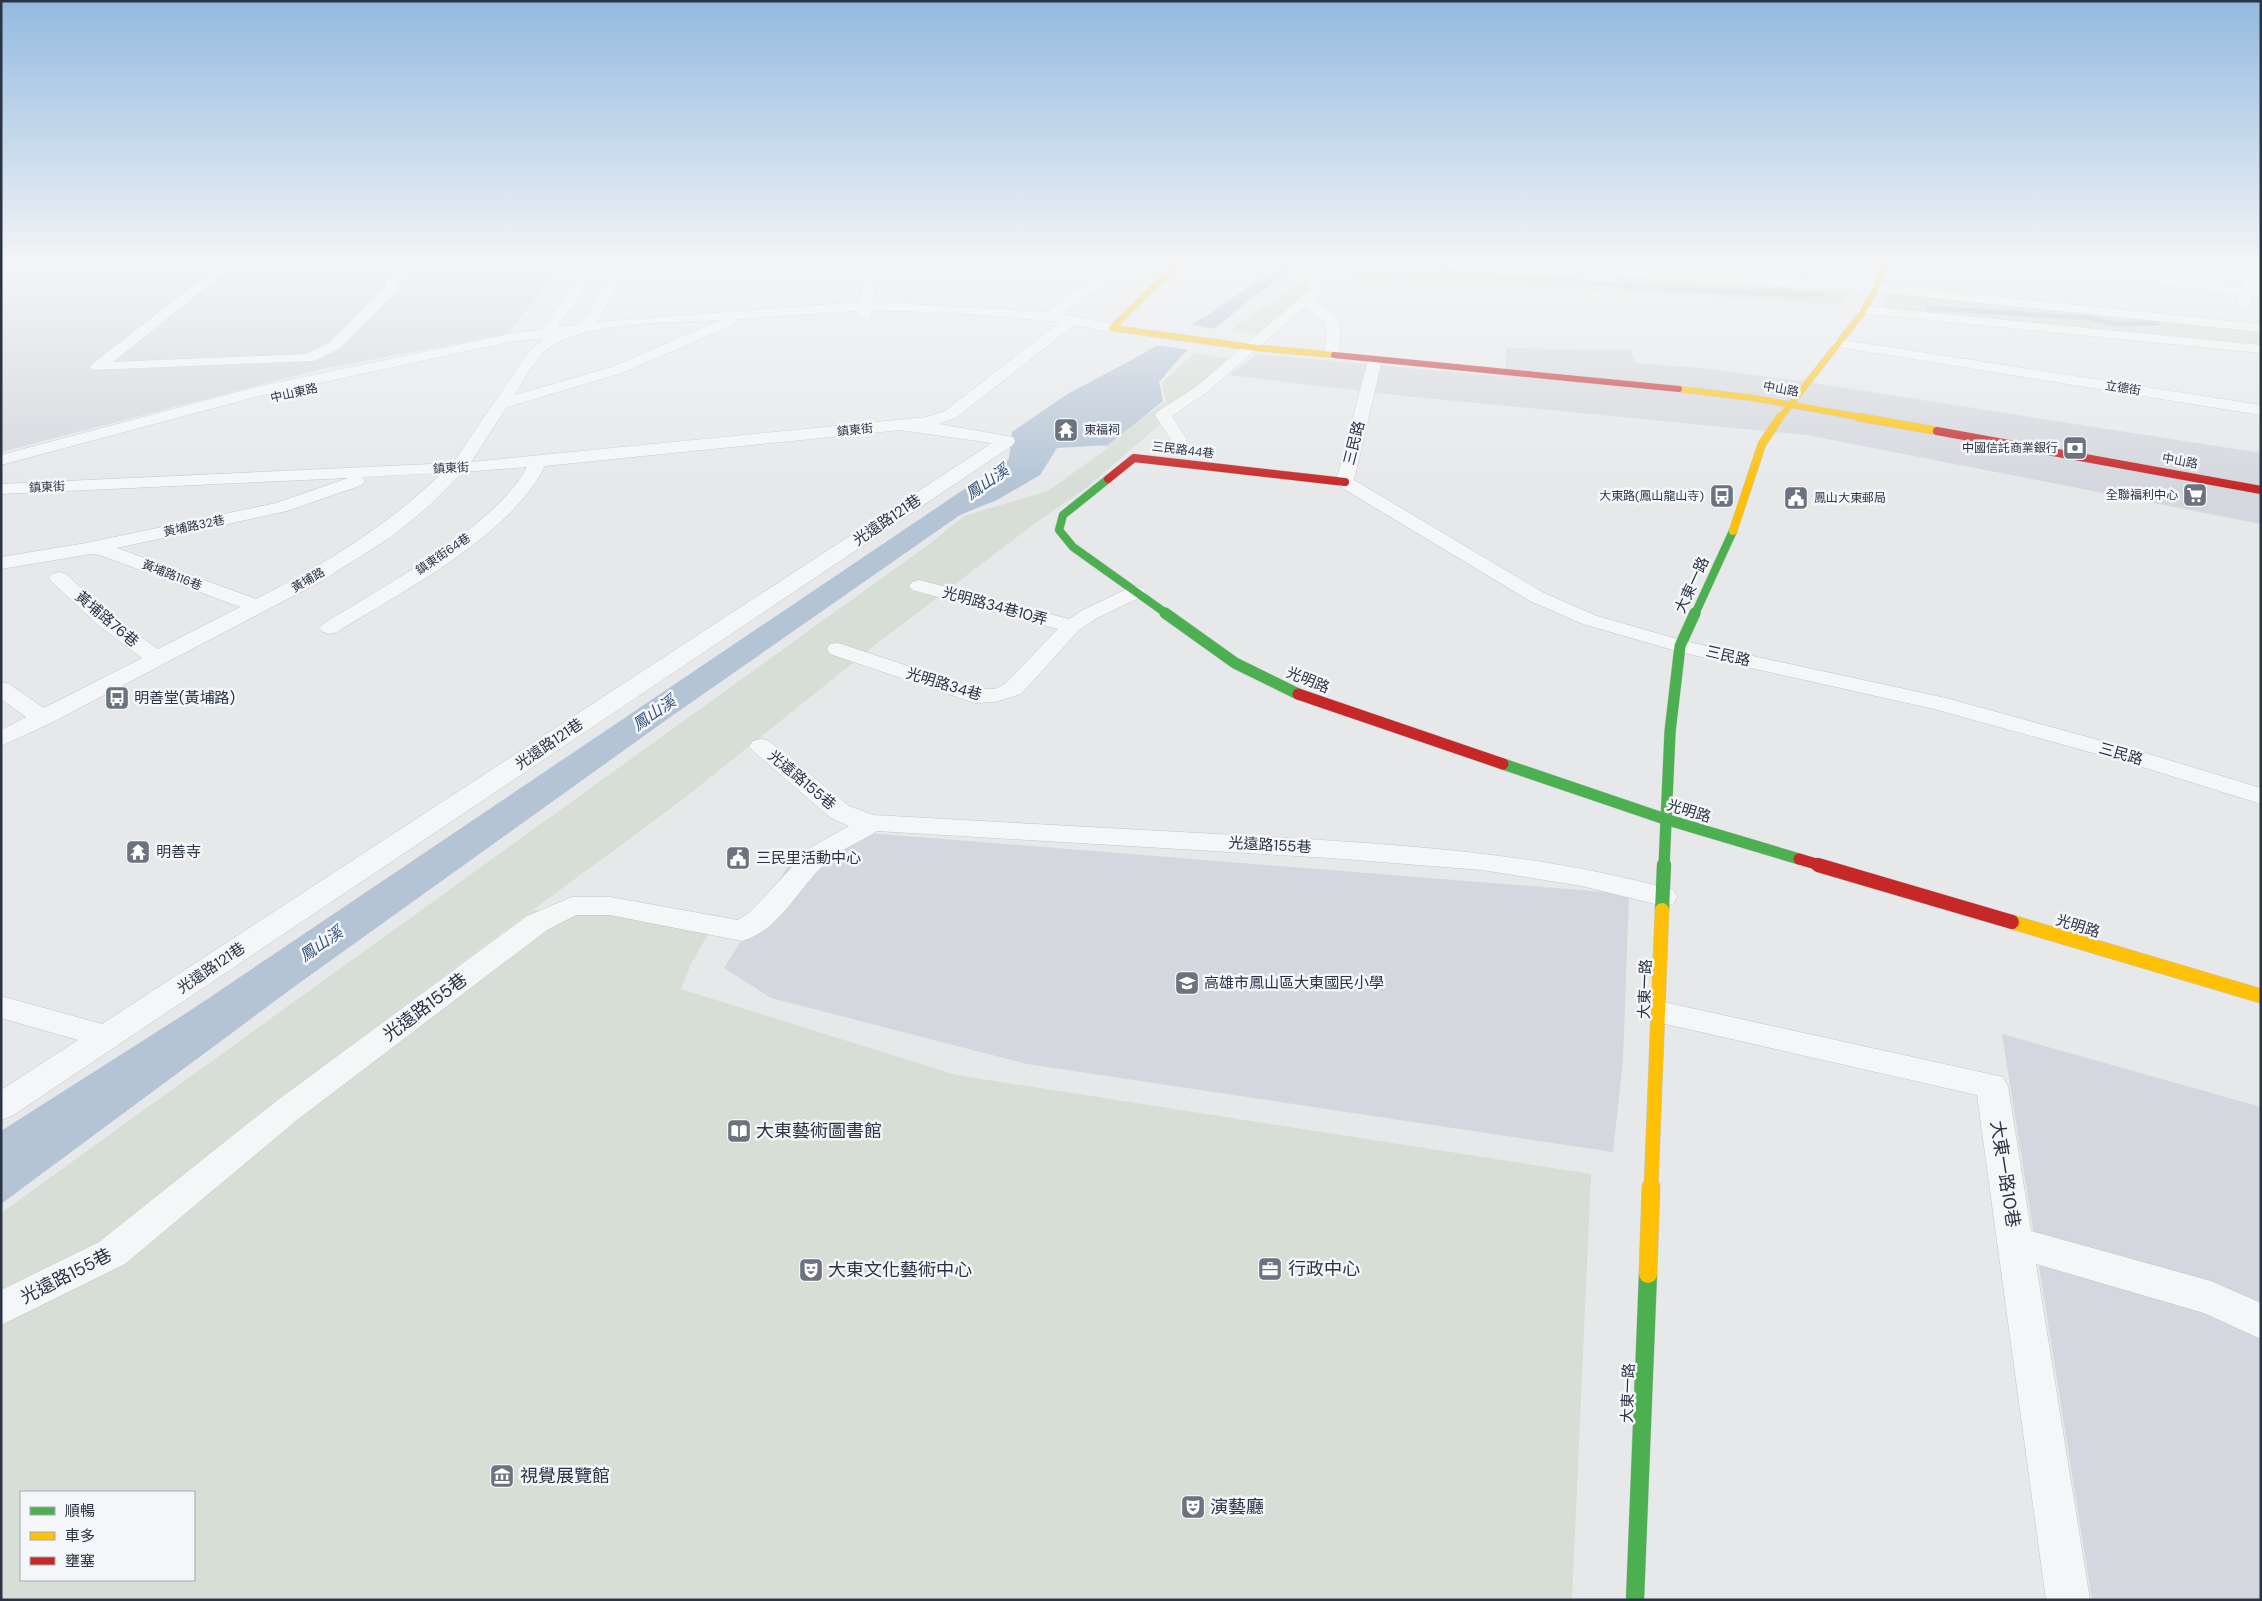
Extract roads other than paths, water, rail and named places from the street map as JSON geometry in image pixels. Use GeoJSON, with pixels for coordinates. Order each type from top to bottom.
{"type":"FeatureCollection","features":[{"type":"Feature","properties":{"kind":"street"},"geometry":{"type":"LineString","coordinates":[[134,339],[98,367],[309,358],[334,346],[341,339]]}},
{"type":"Feature","properties":{"kind":"street","name":"中山東路"},"geometry":{"type":"LineString","coordinates":[[1,460],[252,393],[387,363],[538,339]]}},
{"type":"Feature","properties":{"kind":"street","name":"中山東路"},"geometry":{"type":"LineString","coordinates":[[1,471],[256,402],[367,375],[541,339]]}},
{"type":"Feature","properties":{"kind":"street","name":"黃埔路"},"geometry":{"type":"LineString","coordinates":[[1,739],[313,578],[384,532],[423,502],[459,467],[503,403],[532,356],[547,339]]}},
{"type":"Feature","properties":{"kind":"street"},"geometry":{"type":"LineString","coordinates":[[503,403],[617,370],[689,339]]}},
{"type":"Feature","properties":{"kind":"street"},"geometry":{"type":"LineString","coordinates":[[900,426],[930,422],[950,414],[1048,339]]}},
{"type":"Feature","properties":{"kind":"street","name":"中山路"},"geometry":{"type":"LineString","coordinates":[[1190,339],[1331,356],[1637,384],[1789,404],[2261,490]]}},
{"type":"Feature","properties":{"kind":"street"},"geometry":{"type":"LineString","coordinates":[[1179,439],[1163,415],[1201,390],[1259,339]]}},
{"type":"Feature","properties":{"kind":"street"},"geometry":{"type":"LineString","coordinates":[[1331,356],[1334,339]]}},
{"type":"Feature","properties":{"kind":"street","name":"大東一路"},"geometry":{"type":"LineString","coordinates":[[1635,1600],[1665,819],[1670,732],[1680,646],[1730,539],[1762,444],[1789,404],[1841,339]]}},
{"type":"Feature","properties":{"kind":"street"},"geometry":{"type":"LineString","coordinates":[[2159,339],[2254,348]]}},
{"type":"Feature","properties":{"kind":"street","name":"立德街"},"geometry":{"type":"LineString","coordinates":[[1837,343],[2261,410]]}},
{"type":"Feature","properties":{"kind":"street","name":"三民路"},"geometry":{"type":"LineString","coordinates":[[1375,360],[1345,482],[1537,597],[1590,620],[1680,646],[1938,703],[2141,759],[2261,796]]}},
{"type":"Feature","properties":{"kind":"street","name":"鎮東街"},"geometry":{"type":"LineString","coordinates":[[1,489],[382,472],[538,462],[900,426]]}},
{"type":"Feature","properties":{"kind":"street","name":"光遠路121巷"},"geometry":{"type":"LineString","coordinates":[[1,1107],[1007,441],[945,430],[900,426]]}},
{"type":"Feature","properties":{"kind":"street","name":"三民路44巷"},"geometry":{"type":"LineString","coordinates":[[1136,592],[1073,546],[1060,530],[1063,515],[1134,458],[1345,482]]}},
{"type":"Feature","properties":{"kind":"street","name":"鎮東街64巷"},"geometry":{"type":"LineString","coordinates":[[330,628],[432,563],[483,527],[517,496],[535,473],[538,462]]}},
{"type":"Feature","properties":{"kind":"street","name":"黃埔路32巷"},"geometry":{"type":"LineString","coordinates":[[1,563],[86,550],[281,507],[382,472]]}},
{"type":"Feature","properties":{"kind":"street","name":"黃埔路116巷"},"geometry":{"type":"LineString","coordinates":[[86,550],[102,549],[258,607]]}},
{"type":"Feature","properties":{"kind":"street","name":"黃埔路76巷"},"geometry":{"type":"LineString","coordinates":[[59,578],[104,621],[157,659]]}},
{"type":"Feature","properties":{"kind":"street","name":"光明路34巷10弄"},"geometry":{"type":"LineString","coordinates":[[919,586],[1072,626]]}},
{"type":"Feature","properties":{"kind":"street","name":"光明路34巷"},"geometry":{"type":"LineString","coordinates":[[838,649],[975,696],[1003,695],[1013,689],[1072,626],[1090,614],[1136,592]]}},
{"type":"Feature","properties":{"kind":"street","name":"光明路"},"geometry":{"type":"LineString","coordinates":[[1136,592],[1235,663],[1296,693],[1665,819],[2261,996]]}},
{"type":"Feature","properties":{"kind":"street"},"geometry":{"type":"LineString","coordinates":[[1,689],[43,718]]}},
{"type":"Feature","properties":{"kind":"street","name":"光遠路155巷"},"geometry":{"type":"LineString","coordinates":[[761,746],[840,812],[855,819],[873,823],[1330,849],[1472,860],[1531,867],[1582,877],[1663,897]]}},
{"type":"Feature","properties":{"kind":"street","name":"光遠路155巷"},"geometry":{"type":"LineString","coordinates":[[1,1308],[112,1253],[286,1111],[537,923],[572,906],[610,906],[742,931],[760,919],[819,854],[873,823]]}},
{"type":"Feature","properties":{"kind":"street"},"geometry":{"type":"LineString","coordinates":[[1,1007],[106,1037]]}},
{"type":"Feature","properties":{"kind":"street","name":"大東一路10巷"},"geometry":{"type":"LineString","coordinates":[[1659,1012],[1992,1086],[2068,1600]]}},
{"type":"Feature","properties":{"kind":"street"},"geometry":{"type":"LineString","coordinates":[[2015,1242],[2211,1298],[2261,1322]]}},
{"type":"Feature","properties":{"kind":"water","name":"鳳山溪"},"geometry":{"type":"Polygon","coordinates":[[[1168,339],[1202,339],[1182,355],[1159,382],[1163,401],[1108,445],[1057,448],[1040,475],[997,500],[960,515],[669,718],[298,984],[1,1204],[1,1131],[194,1008],[1009,459],[1012,432],[1069,393],[1168,339]]]}},
{"type":"Feature","properties":{"kind":"place","name":"東福祠"},"geometry":{"type":"Point","coordinates":[1066,430]}},
{"type":"Feature","properties":{"kind":"place","name":"中國信託商業銀行"},"geometry":{"type":"Point","coordinates":[2075,448]}},
{"type":"Feature","properties":{"kind":"place","name":"全聯福利中心"},"geometry":{"type":"Point","coordinates":[2195,495]}},
{"type":"Feature","properties":{"kind":"place","name":"大東路(鳳山龍山寺)"},"geometry":{"type":"Point","coordinates":[1722,496]}},
{"type":"Feature","properties":{"kind":"place","name":"鳳山大東郵局"},"geometry":{"type":"Point","coordinates":[1796,498]}},
{"type":"Feature","properties":{"kind":"place","name":"明善堂(黃埔路)"},"geometry":{"type":"Point","coordinates":[117,698]}},
{"type":"Feature","properties":{"kind":"place","name":"明善寺"},"geometry":{"type":"Point","coordinates":[138,852]}},
{"type":"Feature","properties":{"kind":"place","name":"三民里活動中心"},"geometry":{"type":"Point","coordinates":[738,858]}},
{"type":"Feature","properties":{"kind":"place","name":"高雄市鳳山區大東國民小學"},"geometry":{"type":"Point","coordinates":[1187,983]}},
{"type":"Feature","properties":{"kind":"place","name":"大東藝術圖書館"},"geometry":{"type":"Point","coordinates":[739,1131]}},
{"type":"Feature","properties":{"kind":"place","name":"行政中心"},"geometry":{"type":"Point","coordinates":[1270,1269]}},
{"type":"Feature","properties":{"kind":"place","name":"大東文化藝術中心"},"geometry":{"type":"Point","coordinates":[811,1270]}},
{"type":"Feature","properties":{"kind":"place","name":"視覺展覽館"},"geometry":{"type":"Point","coordinates":[502,1476]}},
{"type":"Feature","properties":{"kind":"place","name":"演藝廳"},"geometry":{"type":"Point","coordinates":[1193,1507]}}]}
